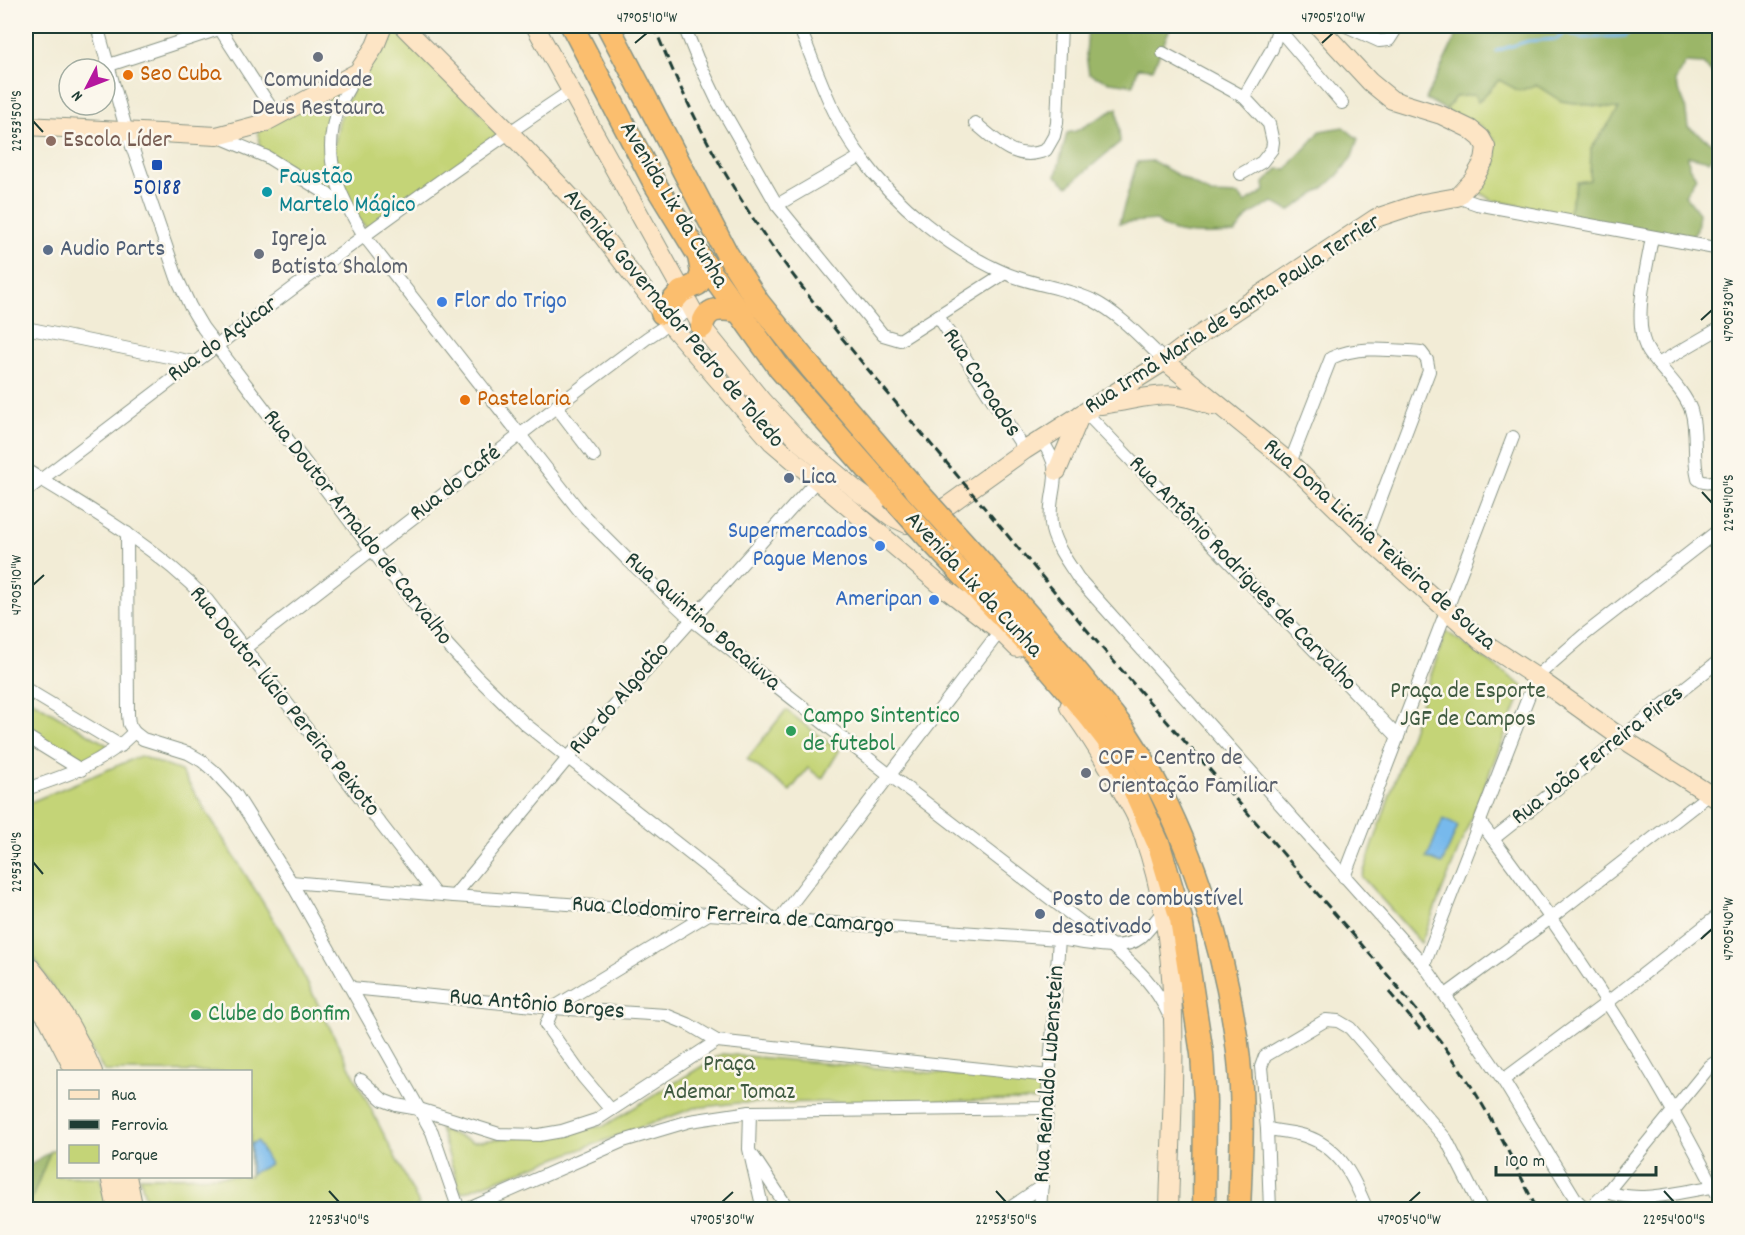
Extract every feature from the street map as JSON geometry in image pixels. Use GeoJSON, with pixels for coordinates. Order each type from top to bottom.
{"type":"FeatureCollection","features":[{"type":"Feature","properties":{"kind":"highway","name":"Avenida Lix da Cunha"},"geometry":{"type":"LineString","coordinates":[[572,26],[655,184],[699,256],[780,369],[934,544],[1076,698],[1107,739],[1143,807],[1159,845],[1181,919],[1202,1054],[1205,1101],[1203,1209]]}},
{"type":"Feature","properties":{"kind":"highway","name":"Avenida Lix da Cunha"},"geometry":{"type":"LineString","coordinates":[[608,26],[727,254],[758,302],[916,490],[1066,656],[1124,731],[1151,776],[1179,834],[1196,877],[1226,976],[1239,1062],[1241,1129],[1239,1209]]}},
{"type":"Feature","properties":{"kind":"highway"},"geometry":{"type":"LineString","coordinates":[[692,310],[695,286],[701,278],[699,256]]}},
{"type":"Feature","properties":{"kind":"highway"},"geometry":{"type":"LineString","coordinates":[[665,318],[692,310],[708,313],[718,308],[737,311]]}},
{"type":"Feature","properties":{"kind":"highway"},"geometry":{"type":"LineString","coordinates":[[1038,668],[1076,698]]}},
{"type":"Feature","properties":{"kind":"highway"},"geometry":{"type":"LineString","coordinates":[[1090,717],[1137,818]]}},
{"type":"Feature","properties":{"kind":"main road"},"geometry":{"type":"LineString","coordinates":[[26,126],[217,136],[262,124],[358,72],[375,46],[383,26]]}},
{"type":"Feature","properties":{"kind":"main road","name":"Avenida Governador Pedro de Toledo"},"geometry":{"type":"LineString","coordinates":[[403,26],[582,209],[665,318],[772,442],[938,583],[1000,631],[1055,688],[1096,746],[1137,818],[1161,895],[1172,984],[1174,1024],[1169,1209]]}},
{"type":"Feature","properties":{"kind":"main road"},"geometry":{"type":"LineString","coordinates":[[535,26],[692,310],[762,401],[802,444],[849,484]]}},
{"type":"Feature","properties":{"kind":"main road"},"geometry":{"type":"LineString","coordinates":[[1318,26],[1370,82],[1392,100],[1441,115],[1470,129],[1481,138],[1486,147],[1484,161],[1473,180],[1456,197]]}},
{"type":"Feature","properties":{"kind":"main road","name":"Rua Irmã Maria de Santa Paula Terrier"},"geometry":{"type":"LineString","coordinates":[[849,484],[892,517],[907,524],[914,523],[947,506],[1033,445],[1165,361],[1198,336],[1376,218],[1418,204],[1456,197]]}},
{"type":"Feature","properties":{"kind":"main road"},"geometry":{"type":"LineString","coordinates":[[1198,336],[1189,355],[1190,365],[1233,416]]}},
{"type":"Feature","properties":{"kind":"main road","name":"Rua Dona Licínia Teixeira de Souza"},"geometry":{"type":"LineString","coordinates":[[1165,361],[1290,463],[1366,537],[1480,640],[1620,737],[1716,793]]}},
{"type":"Feature","properties":{"kind":"main road"},"geometry":{"type":"LineString","coordinates":[[1057,471],[1087,411],[1153,395],[1173,394],[1210,405],[1233,416]]}},
{"type":"Feature","properties":{"kind":"main road"},"geometry":{"type":"LineString","coordinates":[[772,442],[849,484]]}},
{"type":"Feature","properties":{"kind":"main road"},"geometry":{"type":"LineString","coordinates":[[26,962],[80,1041],[93,1070]]}},
{"type":"Feature","properties":{"kind":"main road"},"geometry":{"type":"LineString","coordinates":[[26,989],[48,1019],[74,1070]]}},
{"type":"Feature","properties":{"kind":"main road"},"geometry":{"type":"LineString","coordinates":[[110,1178],[117,1209]]}},
{"type":"Feature","properties":{"kind":"main road"},"geometry":{"type":"LineString","coordinates":[[127,1178],[134,1209]]}},
{"type":"Feature","properties":{"kind":"street","name":"Rua Doutor Arnaldo de Carvalho"},"geometry":{"type":"LineString","coordinates":[[97,26],[107,57]]}},
{"type":"Feature","properties":{"kind":"street"},"geometry":{"type":"LineString","coordinates":[[684,26],[717,100],[777,204],[883,335],[900,340],[1005,273]]}},
{"type":"Feature","properties":{"kind":"street"},"geometry":{"type":"LineString","coordinates":[[799,26],[840,123],[860,157],[901,204],[958,247],[1005,273],[1090,299],[1109,310],[1165,361]]}},
{"type":"Feature","properties":{"kind":"street"},"geometry":{"type":"LineString","coordinates":[[975,123],[1017,154],[1030,155],[1046,150],[1054,136],[1057,123],[1060,26]]}},
{"type":"Feature","properties":{"kind":"street"},"geometry":{"type":"LineString","coordinates":[[1244,97],[1272,49],[1277,26]]}},
{"type":"Feature","properties":{"kind":"street"},"geometry":{"type":"LineString","coordinates":[[1277,26],[1342,103]]}},
{"type":"Feature","properties":{"kind":"street"},"geometry":{"type":"LineString","coordinates":[[1346,26],[1379,41],[1389,40],[1398,26]]}},
{"type":"Feature","properties":{"kind":"street"},"geometry":{"type":"LineString","coordinates":[[117,62],[224,28],[277,117]]}},
{"type":"Feature","properties":{"kind":"street"},"geometry":{"type":"LineString","coordinates":[[1163,53],[1244,97],[1269,124],[1273,142],[1272,149],[1262,162],[1241,174]]}},
{"type":"Feature","properties":{"kind":"street"},"geometry":{"type":"LineString","coordinates":[[345,205],[334,171],[331,134],[339,106],[358,72]]}},
{"type":"Feature","properties":{"kind":"street","name":"Rua do Açúcar"},"geometry":{"type":"LineString","coordinates":[[26,491],[216,345],[509,132],[572,90]]}},
{"type":"Feature","properties":{"kind":"street","name":"Rua Doutor Arnaldo de Carvalho"},"geometry":{"type":"LineString","coordinates":[[117,95],[127,132],[180,286],[197,319],[443,640],[525,724],[776,920]]}},
{"type":"Feature","properties":{"kind":"street"},"geometry":{"type":"LineString","coordinates":[[217,136],[267,157],[345,205]]}},
{"type":"Feature","properties":{"kind":"street"},"geometry":{"type":"LineString","coordinates":[[777,204],[860,157]]}},
{"type":"Feature","properties":{"kind":"street","name":"Rua Irmã Maria de Santa Paula Terrier"},"geometry":{"type":"LineString","coordinates":[[1456,197],[1477,204],[1719,249]]}},
{"type":"Feature","properties":{"kind":"street","name":"Rua Quintino Bocaiuva"},"geometry":{"type":"LineString","coordinates":[[345,205],[365,237],[582,514],[691,619],[1112,946],[1139,970],[1160,994],[1174,1024]]}},
{"type":"Feature","properties":{"kind":"street"},"geometry":{"type":"LineString","coordinates":[[1652,237],[1640,312],[1640,329],[1648,352],[1691,410],[1698,479],[1702,483],[1719,480]]}},
{"type":"Feature","properties":{"kind":"street","name":"Rua Coroados"},"geometry":{"type":"LineString","coordinates":[[938,316],[1033,445],[1048,449],[1057,471]]}},
{"type":"Feature","properties":{"kind":"street","name":"Rua do Café"},"geometry":{"type":"LineString","coordinates":[[245,648],[520,435],[665,318]]}},
{"type":"Feature","properties":{"kind":"street"},"geometry":{"type":"LineString","coordinates":[[26,328],[193,362]]}},
{"type":"Feature","properties":{"kind":"street"},"geometry":{"type":"LineString","coordinates":[[1658,364],[1719,328]]}},
{"type":"Feature","properties":{"kind":"street"},"geometry":{"type":"LineString","coordinates":[[1290,463],[1330,358],[1345,351],[1421,352],[1427,360],[1429,371],[1366,537]]}},
{"type":"Feature","properties":{"kind":"street"},"geometry":{"type":"LineString","coordinates":[[556,406],[594,456]]}},
{"type":"Feature","properties":{"kind":"street","name":"Rua Antônio Rodrigues de Carvalho"},"geometry":{"type":"LineString","coordinates":[[1087,411],[1398,737]]}},
{"type":"Feature","properties":{"kind":"street"},"geometry":{"type":"LineString","coordinates":[[1344,877],[1513,437]]}},
{"type":"Feature","properties":{"kind":"street","name":"Rua Doutor lúcio Pereira Peixoto"},"geometry":{"type":"LineString","coordinates":[[26,470],[127,533],[200,593],[435,894]]}},
{"type":"Feature","properties":{"kind":"street"},"geometry":{"type":"LineString","coordinates":[[1057,471],[1051,525],[1064,556],[1078,578],[1424,965],[1503,1080],[1575,1198],[1586,1208],[1592,1208],[1607,1192],[1672,1110],[1710,1066],[1719,1059]]}},
{"type":"Feature","properties":{"kind":"street","name":"Rua do Algodão"},"geometry":{"type":"LineString","coordinates":[[454,896],[569,757],[816,481]]}},
{"type":"Feature","properties":{"kind":"street"},"geometry":{"type":"LineString","coordinates":[[1424,965],[1536,677],[1584,635],[1719,529]]}},
{"type":"Feature","properties":{"kind":"street"},"geometry":{"type":"LineString","coordinates":[[127,533],[129,724],[134,732],[143,739],[189,753],[215,772],[236,795],[291,882],[432,1132],[459,1209]]}},
{"type":"Feature","properties":{"kind":"street"},"geometry":{"type":"LineString","coordinates":[[776,920],[891,776],[1000,631]]}},
{"type":"Feature","properties":{"kind":"street","name":"Rua João Ferreira Pires"},"geometry":{"type":"LineString","coordinates":[[1480,822],[1493,839],[1719,660]]}},
{"type":"Feature","properties":{"kind":"street"},"geometry":{"type":"LineString","coordinates":[[26,689],[121,746]]}},
{"type":"Feature","properties":{"kind":"street"},"geometry":{"type":"LineString","coordinates":[[26,789],[81,770],[121,746],[134,732]]}},
{"type":"Feature","properties":{"kind":"street"},"geometry":{"type":"LineString","coordinates":[[26,736],[81,770]]}},
{"type":"Feature","properties":{"kind":"street"},"geometry":{"type":"LineString","coordinates":[[1446,995],[1716,793]]}},
{"type":"Feature","properties":{"kind":"street"},"geometry":{"type":"LineString","coordinates":[[1493,839],[1552,917],[1608,1002],[1716,1186],[1719,1200]]}},
{"type":"Feature","properties":{"kind":"street","name":"Rua Clodomiro Ferreira de Camargo"},"geometry":{"type":"LineString","coordinates":[[291,882],[454,896],[710,913],[776,920],[1059,939],[1112,946],[1140,938],[1163,912]]}},
{"type":"Feature","properties":{"kind":"street"},"geometry":{"type":"LineString","coordinates":[[611,1110],[583,1077],[546,1025],[553,1008],[710,913]]}},
{"type":"Feature","properties":{"kind":"street"},"geometry":{"type":"LineString","coordinates":[[1503,1080],[1608,1002],[1719,914]]}},
{"type":"Feature","properties":{"kind":"street","name":"Rua Reinaldo Lubenstein"},"geometry":{"type":"LineString","coordinates":[[1040,1209],[1059,939]]}},
{"type":"Feature","properties":{"kind":"street","name":"Rua Antônio Borges"},"geometry":{"type":"LineString","coordinates":[[352,988],[553,1008],[666,1015],[688,1024],[717,1041]]}},
{"type":"Feature","properties":{"kind":"street"},"geometry":{"type":"LineString","coordinates":[[1270,1209],[1267,1129],[1261,1066],[1265,1056],[1326,1020],[1338,1021],[1350,1028],[1446,1140],[1482,1209]]}},
{"type":"Feature","properties":{"kind":"street"},"geometry":{"type":"LineString","coordinates":[[361,1080],[383,1100],[499,1134],[538,1135],[562,1131],[596,1119],[685,1064],[717,1041],[1049,1076]]}},
{"type":"Feature","properties":{"kind":"street"},"geometry":{"type":"LineString","coordinates":[[466,1209],[623,1141],[690,1121],[750,1112],[1048,1108]]}},
{"type":"Feature","properties":{"kind":"street"},"geometry":{"type":"LineString","coordinates":[[750,1112],[749,1149],[763,1209]]}},
{"type":"Feature","properties":{"kind":"street"},"geometry":{"type":"LineString","coordinates":[[1267,1129],[1305,1136],[1332,1151],[1348,1168],[1367,1209]]}},
{"type":"Feature","properties":{"kind":"street"},"geometry":{"type":"LineString","coordinates":[[749,1149],[789,1209]]}},
{"type":"Feature","properties":{"kind":"street"},"geometry":{"type":"LineString","coordinates":[[1622,1172],[1622,1184],[1628,1194],[1644,1197]]}},
{"type":"Feature","properties":{"kind":"street"},"geometry":{"type":"LineString","coordinates":[[1007,1209],[1041,1186]]}},
{"type":"Feature","properties":{"kind":"street"},"geometry":{"type":"LineString","coordinates":[[1607,1192],[1628,1197],[1644,1197],[1716,1186]]}},
{"type":"Feature","properties":{"kind":"green space"},"geometry":{"type":"Polygon","coordinates":[[[386,26],[397,26],[500,133],[369,230],[355,216],[333,153],[339,121],[353,87],[361,73],[381,54],[386,26]]]}},
{"type":"Feature","properties":{"kind":"green space"},"geometry":{"type":"Polygon","coordinates":[[[1171,26],[1153,69],[1138,68],[1133,85],[1110,82],[1089,74],[1086,55],[1088,27],[1171,26]]]}},
{"type":"Feature","properties":{"kind":"green space"},"geometry":{"type":"Polygon","coordinates":[[[1461,26],[1719,26],[1719,80],[1703,64],[1685,63],[1675,81],[1685,105],[1688,127],[1711,142],[1716,150],[1709,161],[1688,156],[1689,167],[1696,177],[1685,195],[1699,213],[1697,229],[1690,239],[1568,215],[1577,182],[1590,180],[1591,149],[1619,109],[1561,101],[1536,85],[1519,91],[1499,80],[1478,102],[1474,95],[1455,97],[1446,110],[1426,99],[1461,26]]]}},
{"type":"Feature","properties":{"kind":"green space"},"geometry":{"type":"Polygon","coordinates":[[[1499,80],[1536,84],[1561,101],[1620,109],[1591,149],[1590,181],[1577,182],[1568,215],[1491,200],[1478,191],[1494,168],[1495,140],[1480,126],[1446,110],[1455,97],[1474,95],[1478,102],[1499,80]]]}},
{"type":"Feature","properties":{"kind":"green space"},"geometry":{"type":"Polygon","coordinates":[[[343,87],[328,152],[330,190],[260,150],[258,131],[343,87]]]}},
{"type":"Feature","properties":{"kind":"green space"},"geometry":{"type":"Polygon","coordinates":[[[1117,108],[1120,142],[1068,186],[1056,176],[1067,133],[1076,131],[1117,108]]]}},
{"type":"Feature","properties":{"kind":"green space"},"geometry":{"type":"Polygon","coordinates":[[[1343,127],[1358,139],[1352,157],[1325,187],[1289,211],[1273,202],[1249,215],[1235,233],[1182,233],[1163,226],[1156,220],[1119,223],[1137,162],[1153,161],[1211,194],[1239,195],[1245,203],[1265,191],[1264,183],[1278,169],[1287,170],[1320,131],[1343,127]]]}},
{"type":"Feature","properties":{"kind":"green space","name":"Praça de Esporte JGF de Campos"},"geometry":{"type":"Polygon","coordinates":[[[1446,631],[1524,687],[1421,943],[1362,877],[1446,631]]]}},
{"type":"Feature","properties":{"kind":"green space"},"geometry":{"type":"Polygon","coordinates":[[[26,697],[109,746],[80,763],[26,730],[26,697]]]}},
{"type":"Feature","properties":{"kind":"green space","name":"Campo Sintentico de futebol"},"geometry":{"type":"Polygon","coordinates":[[[786,710],[839,751],[822,779],[808,768],[790,791],[747,759],[786,710]]]}},
{"type":"Feature","properties":{"kind":"green space","name":"Clube do Bonfim"},"geometry":{"type":"Polygon","coordinates":[[[140,756],[181,771],[282,933],[419,1204],[414,1209],[148,1209],[140,1178],[252,1178],[252,1070],[103,1070],[35,959],[26,950],[26,804],[140,756]]]}},
{"type":"Feature","properties":{"kind":"green space","name":"Praça Ademar Tomaz"},"geometry":{"type":"Polygon","coordinates":[[[722,1054],[1042,1083],[1038,1100],[738,1103],[694,1108],[461,1193],[440,1129],[473,1142],[604,1126],[722,1054]]]}},
{"type":"Feature","properties":{"kind":"green space"},"geometry":{"type":"Polygon","coordinates":[[[57,1148],[57,1178],[100,1178],[108,1209],[26,1210],[50,1152],[57,1148]]]}},
{"type":"Feature","properties":{"kind":"green space"},"geometry":{"type":"Polygon","coordinates":[[[50,1152],[30,1203],[26,1207],[26,1168],[50,1152]]]}},
{"type":"Feature","properties":{"kind":"water"},"geometry":{"type":"Polygon","coordinates":[[[1443,819],[1458,826],[1442,864],[1427,858],[1443,819]]]}},
{"type":"Feature","properties":{"kind":"water"},"geometry":{"type":"Polygon","coordinates":[[[257,1141],[270,1164],[252,1173],[252,1144],[257,1141]]]}},
{"type":"Feature","properties":{"kind":"waterway"},"geometry":{"type":"LineString","coordinates":[[1496,51],[1528,41],[1557,39],[1566,32],[1581,38],[1625,36],[1638,26]]}},
{"type":"Feature","properties":{"kind":"railway"},"geometry":{"type":"LineString","coordinates":[[654,26],[691,110],[735,191],[815,304],[1091,635],[1274,843],[1413,1006],[1474,1090],[1537,1210]]}},
{"type":"Feature","properties":{"kind":"railway"},"geometry":{"type":"LineString","coordinates":[[1389,992],[1420,1029]]}},
{"type":"Feature","properties":{"kind":"place","name":"Comunidade Deus Restaura"},"geometry":{"type":"Point","coordinates":[318,57]}},
{"type":"Feature","properties":{"kind":"place","name":"Seo Cuba"},"geometry":{"type":"Point","coordinates":[128,75]}},
{"type":"Feature","properties":{"kind":"place","name":"Escola Líder"},"geometry":{"type":"Point","coordinates":[51,141]}},
{"type":"Feature","properties":{"kind":"place","name":"50188"},"geometry":{"type":"Point","coordinates":[157,165]}},
{"type":"Feature","properties":{"kind":"place","name":"Faustão Martelo Mágico"},"geometry":{"type":"Point","coordinates":[267,192]}},
{"type":"Feature","properties":{"kind":"place","name":"Audio Parts"},"geometry":{"type":"Point","coordinates":[48,250]}},
{"type":"Feature","properties":{"kind":"place","name":"Igreja Batista Shalom"},"geometry":{"type":"Point","coordinates":[259,254]}},
{"type":"Feature","properties":{"kind":"place","name":"Flor do Trigo"},"geometry":{"type":"Point","coordinates":[442,302]}},
{"type":"Feature","properties":{"kind":"place","name":"Pastelaria"},"geometry":{"type":"Point","coordinates":[465,400]}},
{"type":"Feature","properties":{"kind":"place","name":"Lica"},"geometry":{"type":"Point","coordinates":[789,478]}},
{"type":"Feature","properties":{"kind":"place","name":"Supermercados Pague Menos"},"geometry":{"type":"Point","coordinates":[880,546]}},
{"type":"Feature","properties":{"kind":"place","name":"Ameripan"},"geometry":{"type":"Point","coordinates":[934,600]}},
{"type":"Feature","properties":{"kind":"place","name":"Campo Sintentico de futebol"},"geometry":{"type":"Point","coordinates":[791,731]}},
{"type":"Feature","properties":{"kind":"place","name":"COF - Centro de Orientação Familiar"},"geometry":{"type":"Point","coordinates":[1086,773]}},
{"type":"Feature","properties":{"kind":"place","name":"Posto de combustível desativado"},"geometry":{"type":"Point","coordinates":[1040,914]}},
{"type":"Feature","properties":{"kind":"place","name":"Clube do Bonfim"},"geometry":{"type":"Point","coordinates":[196,1015]}}]}
